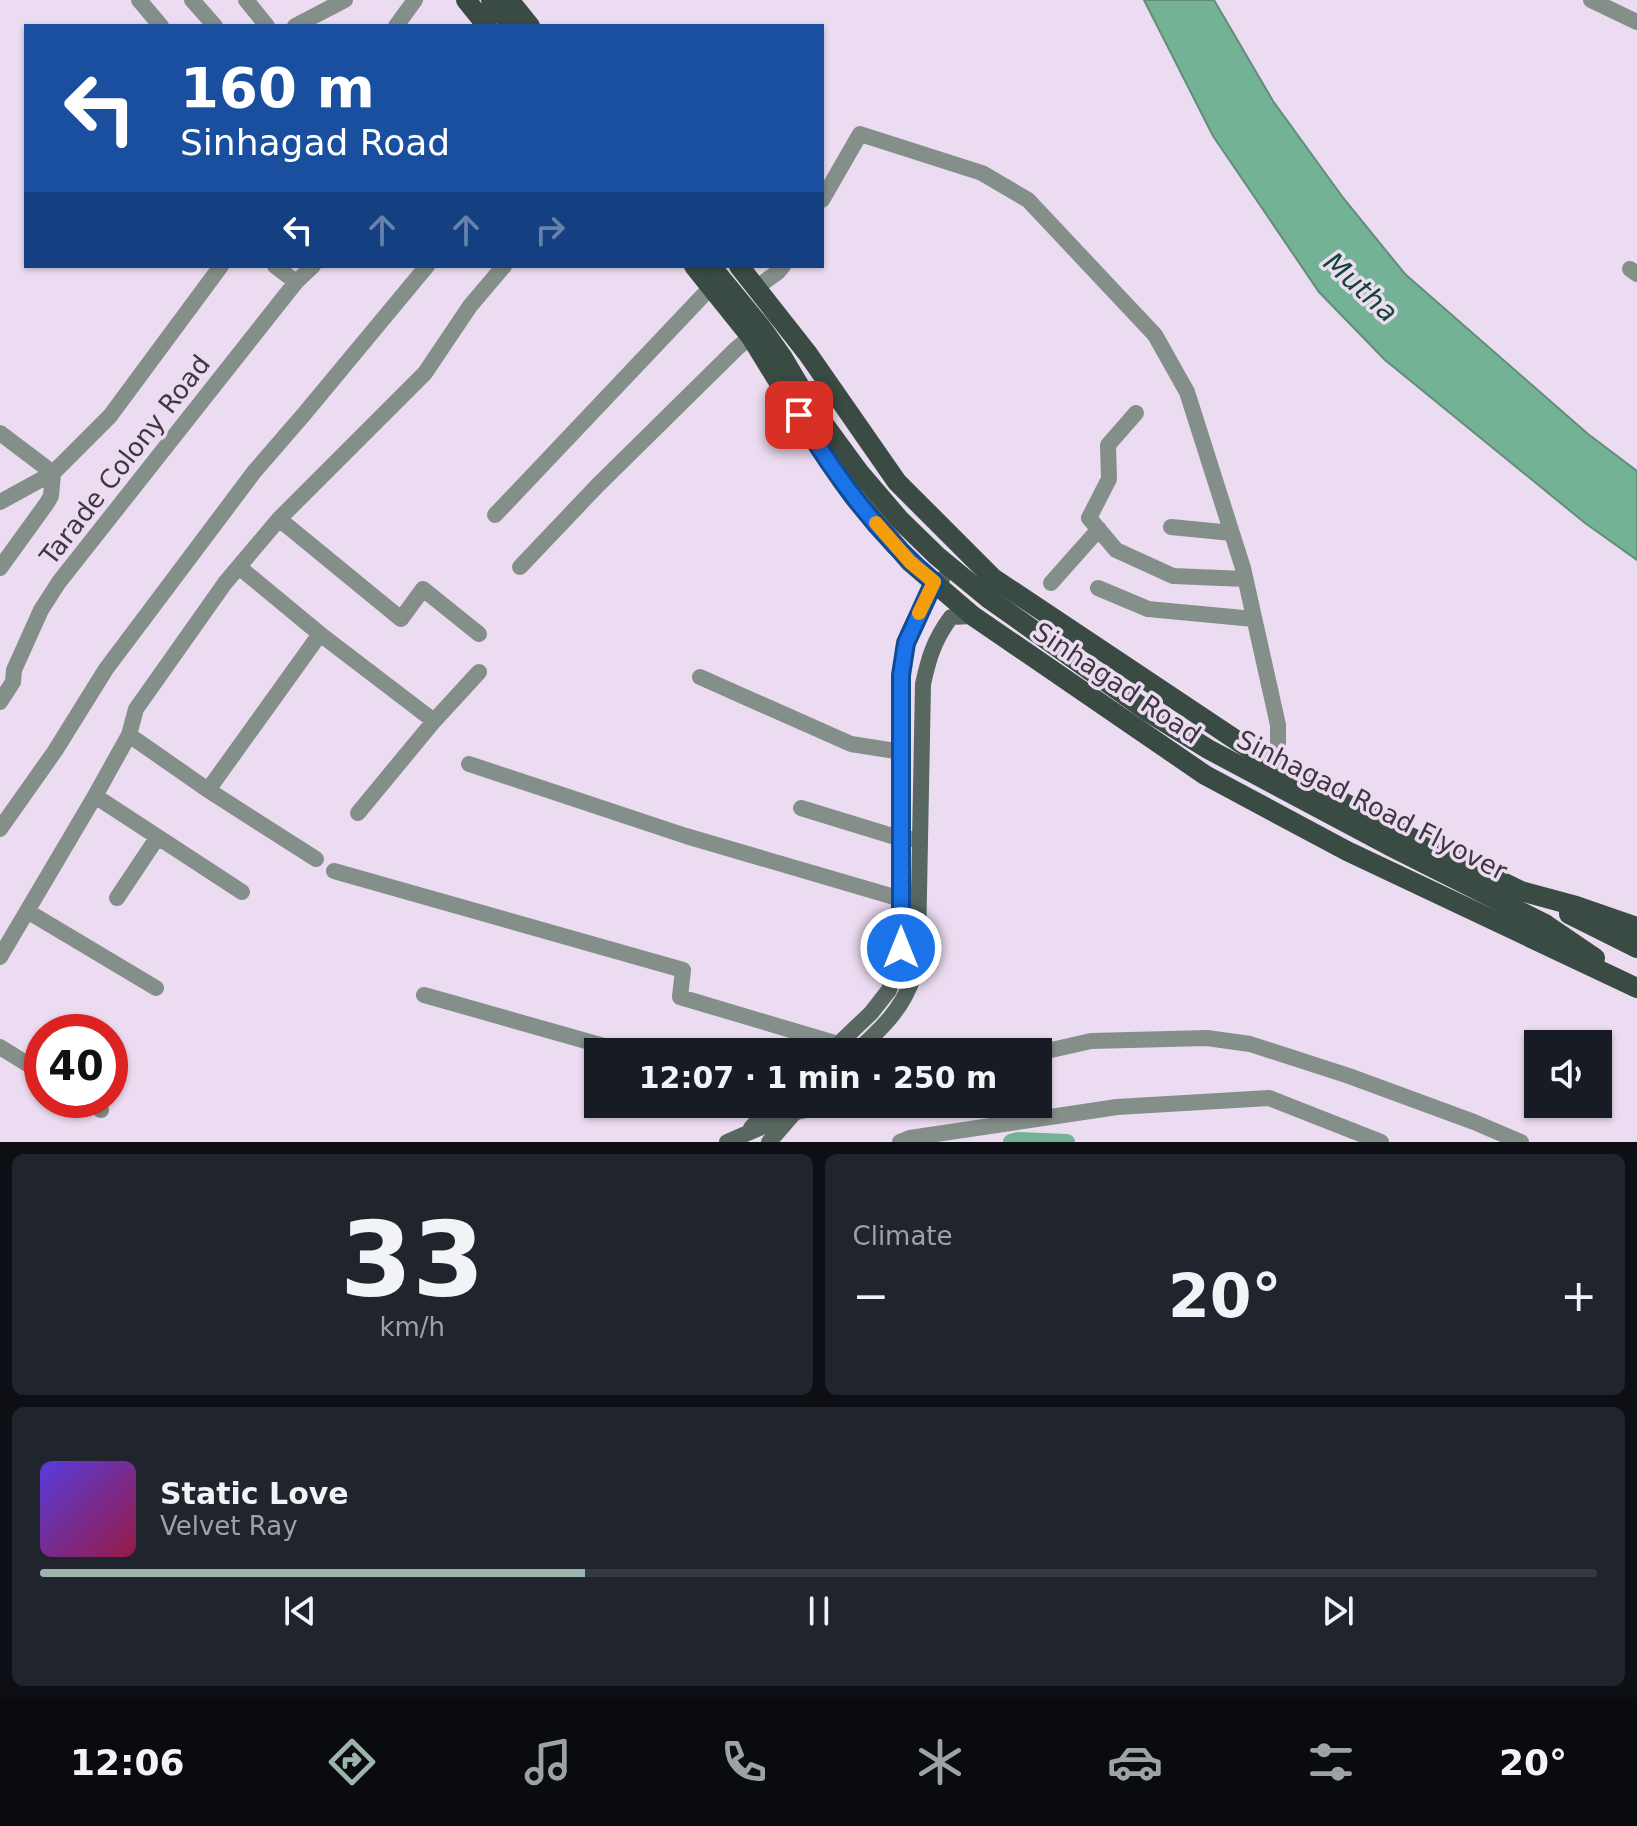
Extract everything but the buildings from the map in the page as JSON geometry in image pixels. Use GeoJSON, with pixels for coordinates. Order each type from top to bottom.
{"type":"FeatureCollection","features":[{"type":"Feature","properties":{"kind":"main road"},"geometry":{"type":"LineString","coordinates":[[466,0],[485,24]]}},
{"type":"Feature","properties":{"kind":"main road"},"geometry":{"type":"LineString","coordinates":[[491,0],[510,24]]}},
{"type":"Feature","properties":{"kind":"main road"},"geometry":{"type":"LineString","coordinates":[[509,0],[528,24]]}},
{"type":"Feature","properties":{"kind":"main road"},"geometry":{"type":"LineString","coordinates":[[522,0],[540,24]]}},
{"type":"Feature","properties":{"kind":"main road"},"geometry":{"type":"LineString","coordinates":[[728,268],[748,292],[847,436],[866,458],[897,482]]}},
{"type":"Feature","properties":{"kind":"main road","name":"Sinhagad Road"},"geometry":{"type":"LineString","coordinates":[[741,268],[808,354],[897,482],[993,578],[1278,768],[1521,891],[1637,927]]}},
{"type":"Feature","properties":{"kind":"main road","name":"Sinhagad Road"},"geometry":{"type":"LineString","coordinates":[[711,276],[853,496],[910,562],[973,616],[1205,775],[1347,851],[1637,988]]}},
{"type":"Feature","properties":{"kind":"main road","name":"Sinhagad Road Flyover"},"geometry":{"type":"LineString","coordinates":[[711,276],[768,337],[815,412],[859,472],[900,520],[988,598],[1150,713],[1208,749],[1545,924],[1587,951],[1616,977]]}},
{"type":"Feature","properties":{"kind":"main road","name":"Sinhagad Road Flyover"},"geometry":{"type":"LineString","coordinates":[[1521,891],[1637,948]]}},
{"type":"Feature","properties":{"kind":"street"},"geometry":{"type":"LineString","coordinates":[[139,0],[159,24]]}},
{"type":"Feature","properties":{"kind":"street"},"geometry":{"type":"LineString","coordinates":[[192,0],[213,24]]}},
{"type":"Feature","properties":{"kind":"street"},"geometry":{"type":"LineString","coordinates":[[246,0],[265,24]]}},
{"type":"Feature","properties":{"kind":"street"},"geometry":{"type":"LineString","coordinates":[[299,24],[345,0]]}},
{"type":"Feature","properties":{"kind":"street"},"geometry":{"type":"LineString","coordinates":[[397,24],[415,0]]}},
{"type":"Feature","properties":{"kind":"street"},"geometry":{"type":"LineString","coordinates":[[1591,0],[1637,22]]}},
{"type":"Feature","properties":{"kind":"street"},"geometry":{"type":"LineString","coordinates":[[824,197],[860,134],[982,173],[1028,200],[1155,335],[1187,392],[1232,533],[1278,725],[1278,768]]}},
{"type":"Feature","properties":{"kind":"street"},"geometry":{"type":"LineString","coordinates":[[2,499],[53,473],[110,416],[220,268]]}},
{"type":"Feature","properties":{"kind":"street"},"geometry":{"type":"LineString","coordinates":[[278,268],[296,282]]}},
{"type":"Feature","properties":{"kind":"street","name":"Tarade Colony Road"},"geometry":{"type":"LineString","coordinates":[[0,702],[13,682],[14,670],[41,610],[59,582],[296,282],[311,268]]}},
{"type":"Feature","properties":{"kind":"street"},"geometry":{"type":"LineString","coordinates":[[0,829],[55,751],[106,669],[244,484],[425,268]]}},
{"type":"Feature","properties":{"kind":"street"},"geometry":{"type":"LineString","coordinates":[[0,957],[129,735],[136,709],[225,583],[279,519],[425,373],[470,306],[502,268]]}},
{"type":"Feature","properties":{"kind":"street"},"geometry":{"type":"LineString","coordinates":[[757,287],[781,268]]}},
{"type":"Feature","properties":{"kind":"street"},"geometry":{"type":"LineString","coordinates":[[495,515],[711,276]]}},
{"type":"Feature","properties":{"kind":"street"},"geometry":{"type":"LineString","coordinates":[[520,567],[597,486],[751,337]]}},
{"type":"Feature","properties":{"kind":"street"},"geometry":{"type":"LineString","coordinates":[[1136,413],[1108,445],[1109,479],[1089,518],[1116,550],[1173,576],[1245,579]]}},
{"type":"Feature","properties":{"kind":"street"},"geometry":{"type":"LineString","coordinates":[[0,433],[53,473]]}},
{"type":"Feature","properties":{"kind":"street"},"geometry":{"type":"LineString","coordinates":[[0,568],[51,496],[53,473]]}},
{"type":"Feature","properties":{"kind":"street"},"geometry":{"type":"LineString","coordinates":[[279,519],[401,619],[423,589],[479,634]]}},
{"type":"Feature","properties":{"kind":"street"},"geometry":{"type":"LineString","coordinates":[[1171,527],[1232,533]]}},
{"type":"Feature","properties":{"kind":"street"},"geometry":{"type":"LineString","coordinates":[[1051,583],[1099,529]]}},
{"type":"Feature","properties":{"kind":"street"},"geometry":{"type":"LineString","coordinates":[[239,567],[434,721]]}},
{"type":"Feature","properties":{"kind":"street"},"geometry":{"type":"LineString","coordinates":[[845,1038],[871,1013],[889,990],[901,948],[901,675],[906,643],[934,582],[955,574],[993,578]]}},
{"type":"Feature","properties":{"kind":"street"},"geometry":{"type":"LineString","coordinates":[[1098,588],[1148,609],[1254,619]]}},
{"type":"Feature","properties":{"kind":"street"},"geometry":{"type":"LineString","coordinates":[[877,1038],[899,1007],[914,976],[918,945],[923,684],[930,653],[939,632],[951,617],[973,616]]}},
{"type":"Feature","properties":{"kind":"street"},"geometry":{"type":"LineString","coordinates":[[208,790],[320,634]]}},
{"type":"Feature","properties":{"kind":"street"},"geometry":{"type":"LineString","coordinates":[[358,813],[479,672]]}},
{"type":"Feature","properties":{"kind":"street"},"geometry":{"type":"LineString","coordinates":[[700,677],[851,744],[902,752]]}},
{"type":"Feature","properties":{"kind":"street"},"geometry":{"type":"LineString","coordinates":[[129,735],[316,859]]}},
{"type":"Feature","properties":{"kind":"street"},"geometry":{"type":"LineString","coordinates":[[469,764],[672,832],[901,899]]}},
{"type":"Feature","properties":{"kind":"street"},"geometry":{"type":"LineString","coordinates":[[95,796],[242,892]]}},
{"type":"Feature","properties":{"kind":"street"},"geometry":{"type":"LineString","coordinates":[[801,808],[902,839],[920,839]]}},
{"type":"Feature","properties":{"kind":"street"},"geometry":{"type":"LineString","coordinates":[[117,898],[157,838]]}},
{"type":"Feature","properties":{"kind":"street"},"geometry":{"type":"LineString","coordinates":[[334,871],[683,970],[680,997],[804,1038]]}},
{"type":"Feature","properties":{"kind":"street"},"geometry":{"type":"LineString","coordinates":[[27,911],[156,988]]}},
{"type":"Feature","properties":{"kind":"street"},"geometry":{"type":"LineString","coordinates":[[424,995],[584,1040]]}},
{"type":"Feature","properties":{"kind":"street"},"geometry":{"type":"LineString","coordinates":[[1052,1050],[1091,1041],[1207,1038],[1250,1044],[1349,1076],[1521,1142]]}},
{"type":"Feature","properties":{"kind":"street"},"geometry":{"type":"LineString","coordinates":[[0,1047],[24,1062]]}},
{"type":"Feature","properties":{"kind":"street"},"geometry":{"type":"LineString","coordinates":[[900,1142],[1117,1107],[1269,1098],[1381,1142]]}},
{"type":"Feature","properties":{"kind":"street"},"geometry":{"type":"LineString","coordinates":[[744,1138],[760,1118]]}},
{"type":"Feature","properties":{"kind":"street"},"geometry":{"type":"LineString","coordinates":[[727,1142],[744,1138],[776,1118]]}},
{"type":"Feature","properties":{"kind":"street"},"geometry":{"type":"LineString","coordinates":[[769,1142],[785,1118]]}},
{"type":"Feature","properties":{"kind":"water","name":"Mutha"},"geometry":{"type":"Polygon","coordinates":[[[1144,0],[1214,0],[1273,101],[1344,199],[1405,274],[1588,434],[1637,471],[1637,560],[1585,523],[1385,360],[1319,292],[1213,136],[1144,0]]]}},
{"type":"Feature","properties":{"kind":"waterway"},"geometry":{"type":"LineString","coordinates":[[1011,1142],[1067,1142]]}},
{"type":"Feature","properties":{"kind":"slow traffic"},"geometry":{"type":"LineString","coordinates":[[876,523],[910,562],[934,582],[919,613]]}},
{"type":"Feature","properties":{"kind":"route"},"geometry":{"type":"LineString","coordinates":[[799,415],[853,496],[910,562],[934,582],[906,643],[901,675],[901,948]]}}]}
